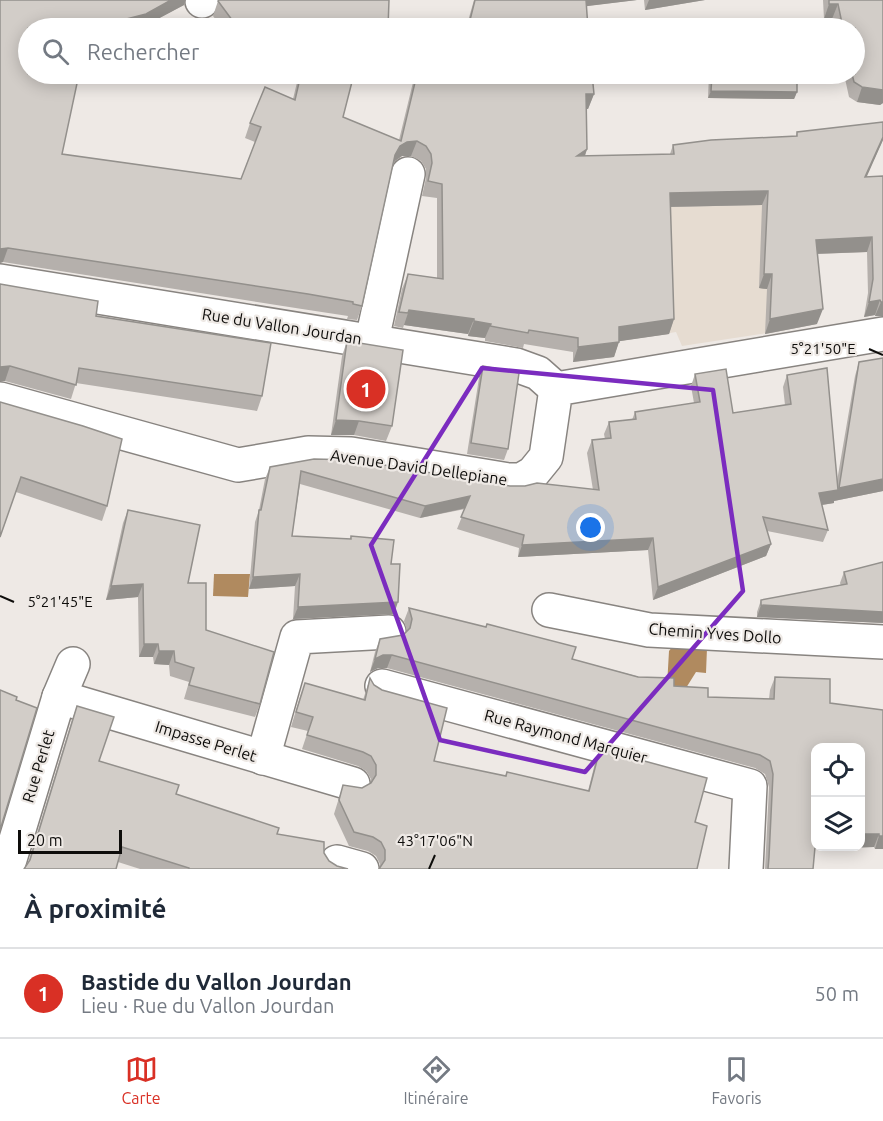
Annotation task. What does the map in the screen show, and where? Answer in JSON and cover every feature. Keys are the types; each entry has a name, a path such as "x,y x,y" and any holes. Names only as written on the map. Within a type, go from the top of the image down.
{"street":[{"path":"372,340 408,174"},
{"name":"Rue du Vallon Jourdan","path":"0,281 516,365 538,373 556,389"},
{"path":"556,389 883,334"},
{"name":"Avenue David Dellepiane","path":"0,399 238,465 308,453 351,454 508,480 521,480 533,473 546,458 556,389"},
{"name":"Chemin Yves Dollo","path":"549,610 649,630 883,642"},
{"path":"263,758 297,637 390,632"},
{"name":"Rue Perlet","path":"6,869 59,697 73,664"},
{"name":"Rue Raymond Marquier","path":"382,686 750,786 746,869"},
{"name":"Impasse Perlet","path":"59,697 354,784"}],"highlighted area":[{"path":"482,368 713,390 743,591 585,772 440,740 371,545"}],"shaded area":[{"path":"792,146 786,330 682,346 676,332 614,342 613,187"},
{"path":"214,574 250,574 248,597 213,596"},
{"path":"673,646 707,648 706,673 696,672 686,688 667,686 669,651"}],"building":[{"path":"0,0 171,0 146,14 130,18 18,18 18,84 77,84 62,154 241,179 261,127 250,123 265,87 295,100 299,84 351,84 343,117 401,141 415,84 593,84 594,94 586,94 587,149 577,156 674,154 673,145 711,140 797,136 797,132 883,122 883,137 865,177 883,176 883,302 880,300 869,302 873,279 872,237 816,240 823,309 770,319 772,274 764,274 768,191 670,193 674,319 619,327 619,342 578,347 578,338 529,330 528,333 490,326 491,324 474,321 474,319 409,310 408,313 399,312 408,274 443,279 442,184 428,181 432,163 431,154 426,146 417,141 407,142 400,146 395,155 362,306 353,304 353,302 308,294 8,248 0,249"},
{"path":"389,0 388,18 231,18 218,1"},
{"path":"475,0 586,0 587,18 470,18"},
{"path":"829,0 883,0 883,90 862,87 857,84 865,84 865,18 841,18 838,4 829,4"},
{"path":"711,84 797,84 797,92 711,91"},
{"path":"0,284 98,301 96,316 271,343 262,396 79,368 76,385 10,366 0,367"},
{"path":"347,341 403,350 392,426 336,420"},
{"path":"883,358 883,479 839,488 859,362"},
{"path":"483,366 519,373 508,449 471,443"},
{"path":"827,368 838,490 819,493 828,530 763,517 771,544 658,587 653,538 522,545 524,535 461,517 470,496 425,506 301,471 292,536 351,539 351,536 394,540 391,564 400,564 398,602 298,607 300,574 253,577 259,510 261,510 270,467 314,459 354,460 510,486 537,483 599,490 592,440 611,438 609,422 636,419 635,412 700,402 695,374 726,369 733,413 791,404 787,375"},
{"path":"0,402 122,439 107,506 21,477 0,537"},
{"path":"128,510 200,525 188,583 206,583 206,630 274,652 260,704 189,685 194,668 175,662 174,651 159,651 158,644 144,644 143,584 111,586"},
{"path":"883,562 883,612 761,605 761,600 847,584 844,572"},
{"path":"409,608 486,627 487,624 576,647 572,659 638,677 674,678 674,686 708,688 708,697 774,699 775,677 830,679 830,703 883,710 883,836 865,834 865,743 811,743 811,851 815,851 813,869 768,869 773,774 770,761 760,755 392,655 383,655 375,659 380,639 403,635 410,628 412,619"},
{"path":"370,678 374,685 382,690 447,708 434,761 506,776 507,772 589,791 600,749 707,778 695,822 707,826 697,869 379,869 385,860 385,850 381,842 373,837 354,832 339,800 343,785 362,788 371,783 376,775 376,765 371,756 363,752 307,735 313,717 296,712 305,683 365,700"},
{"path":"0,690 17,697 16,700 37,708 0,830"},
{"path":"77,706 114,717 99,761 179,785 176,794 279,828 277,834 324,842 324,853 329,861 348,869 189,869 122,847 116,869 24,869 30,860"}],"place":[{"name":"Bastide du Vallon Jourdan","path":"366,389"}]}
